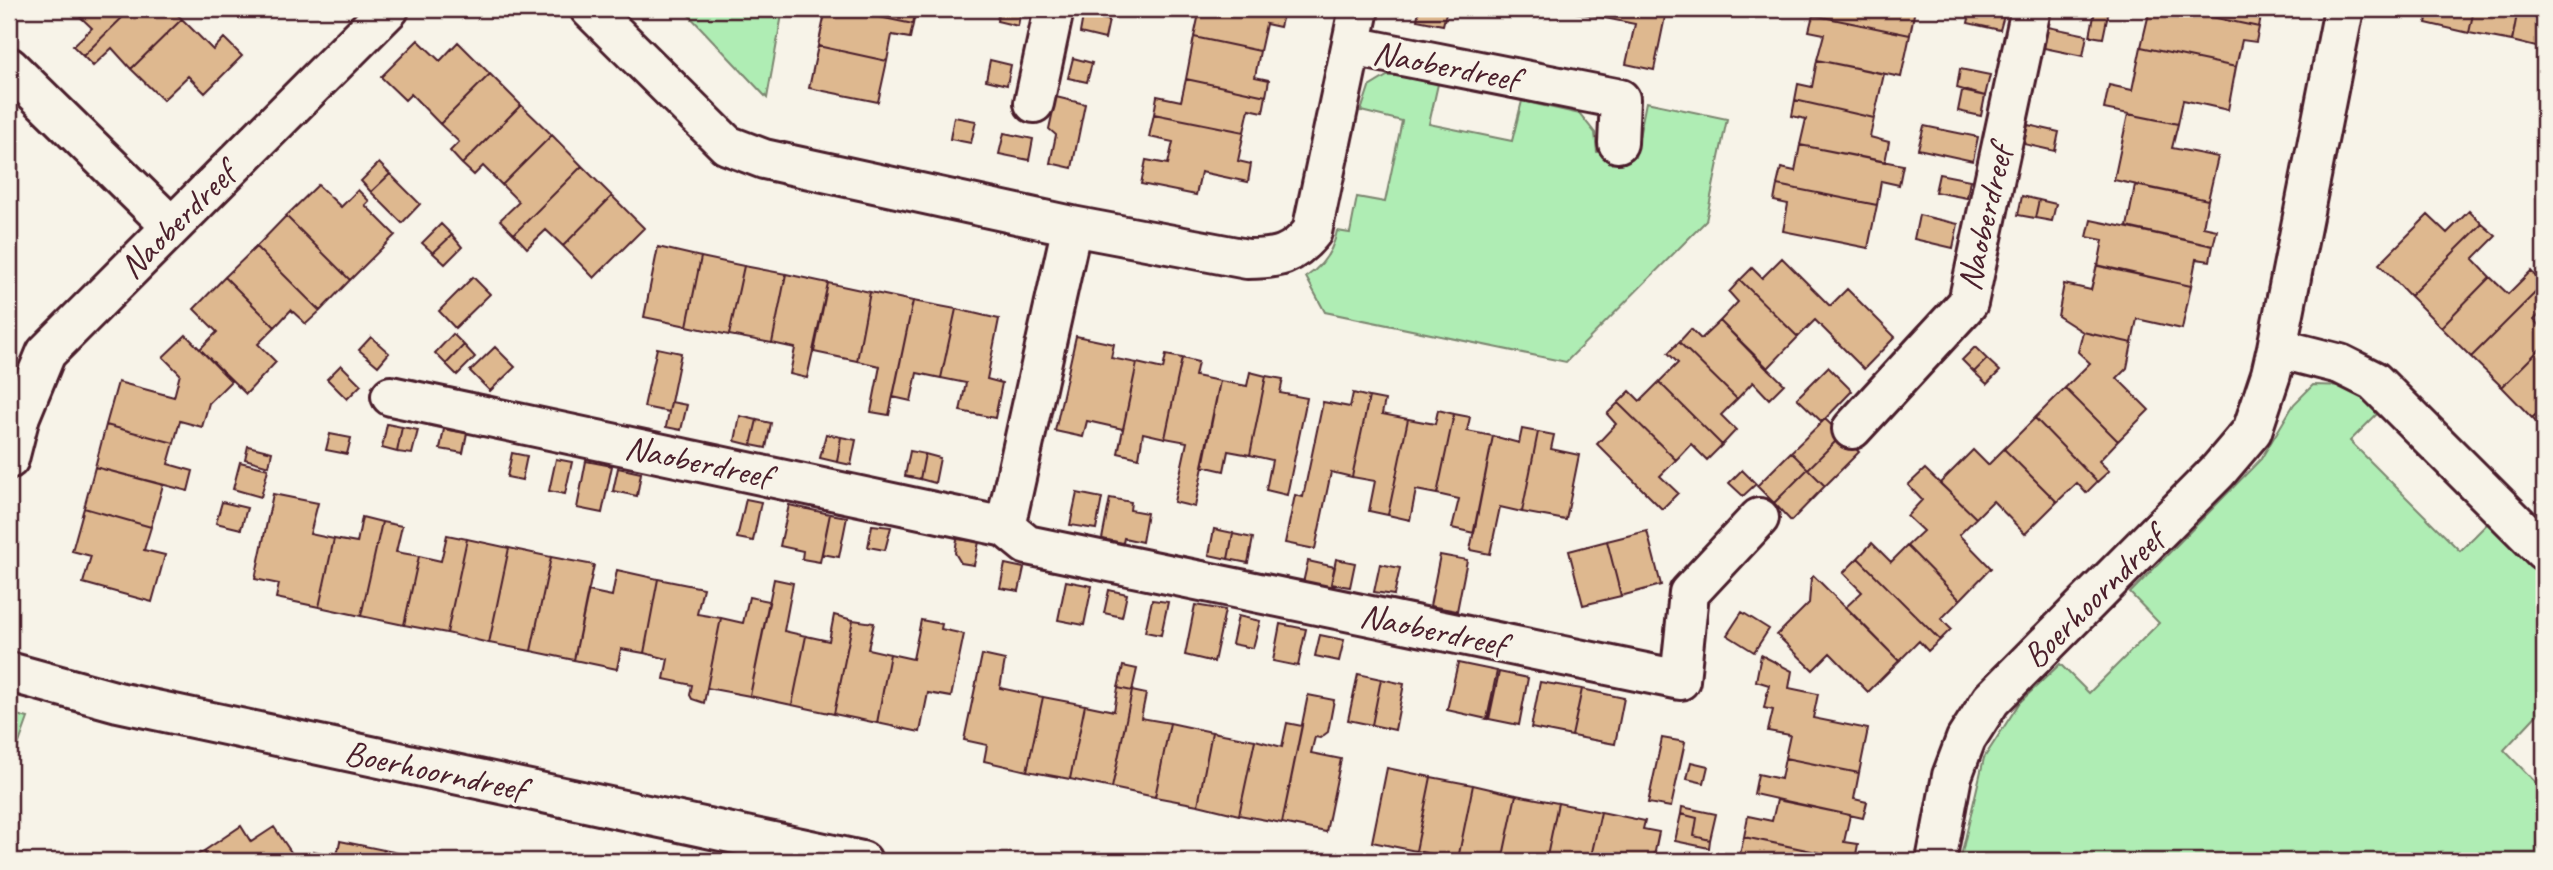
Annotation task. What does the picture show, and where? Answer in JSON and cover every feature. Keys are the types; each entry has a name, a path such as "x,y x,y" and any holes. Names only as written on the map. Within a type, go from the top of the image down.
{"street":[{"name":"Naoberdreef","path":"9,459 20,416 46,353 389,9"},
{"name":"Naoberdreef","path":"590,9 727,145 764,159 1072,226 1247,259 1274,259 1299,248 1312,232 1359,9"},
{"path":"1034,103 1054,9"},
{"name":"Naoberdreef","path":"1852,429 1968,303 2031,9"},
{"name":"Boerhoorndreef","path":"1936,861 1952,776 1966,739 1991,700 2218,471 2252,431 2277,348 2344,9"},
{"name":"Naoberdreef","path":"1352,46 1620,99 1618,143"},
{"path":"9,67 171,226"},
{"path":"1005,527 1072,226"},
{"path":"2277,348 2340,364 2374,381 2544,551"},
{"name":"Naoberdreef","path":"391,396 1005,527 1027,545 1680,680 1689,593 1759,518"},
{"name":"Boerhoorndreef","path":"9,672 118,702 862,861"}],"green space":[{"path":"683,9 783,9 767,98"},
{"path":"1387,76 1438,84 1429,124 1512,141 1522,101 1580,114 1595,133 1597,152 1629,160 1635,157 1646,102 1727,119 1706,221 1566,362 1325,312 1306,277 1326,257 1337,231 1350,233 1357,197 1385,202 1402,121 1361,111 1369,87"},
{"path":"2313,385 2350,386 2378,413 2350,441 2460,551 2488,523 2544,578 2544,707 2504,750 2544,791 2544,861 1960,861 1984,758 2020,702 2060,664 2089,693 2159,623 2130,593 2261,459 2294,404"},
{"path":"9,713 28,718 9,771"}],"building":[{"path":"72,9 131,9 83,56 73,46 92,28"},
{"path":"131,9 171,9 182,19 131,69 112,48 93,66 83,56"},
{"path":"826,9 841,9 913,24 910,38 892,35 887,61 818,46"},
{"path":"841,9 916,9 913,24"},
{"path":"999,9 1021,9 1018,26 997,21"},
{"path":"1200,9 1284,11 1280,27 1266,24 1260,51 1194,37"},
{"path":"1419,9 1447,9 1443,25 1417,20"},
{"path":"1560,9 1592,9 1590,15"},
{"path":"1592,9 1650,9 1666,12 1654,70 1626,64 1635,24 1590,15"},
{"path":"1814,9 1915,9 1910,35 1813,15"},
{"path":"1971,9 2005,12 2000,30 1968,23"},
{"path":"2150,9 2174,9 2259,27 2256,42 2242,40 2236,67 2141,47"},
{"path":"2174,9 2250,9 2262,11 2259,27"},
{"path":"2429,9 2474,9 2469,33 2426,23"},
{"path":"2474,9 2518,9 2512,41 2469,33"},
{"path":"2518,9 2544,9 2544,49 2512,41"},
{"path":"2095,11 2108,14 2103,38 2090,36"},
{"path":"1813,15 1910,35 1901,77 1817,60 1824,34 1809,31"},
{"path":"1083,16 1109,20 1105,39 1080,33"},
{"path":"182,19 213,50 224,38 242,56 205,93 188,76 163,100 131,69"},
{"path":"2048,27 2087,35 2083,56 2044,48"},
{"path":"1194,37 1260,51 1255,77 1269,80 1266,96 1186,79"},
{"path":"418,40 440,61 458,42 490,74 440,124 411,94 405,100 381,77"},
{"path":"818,46 887,61 878,102 809,88"},
{"path":"2141,47 2236,67 2228,110 2183,100 2178,124 2104,109 2109,85 2132,90"},
{"path":"1073,58 1092,63 1087,82 1068,78"},
{"path":"990,60 1011,65 1007,85 986,80"},
{"path":"1817,60 1884,74 1874,118 1795,100 1798,84 1812,87"},
{"path":"1960,69 1990,75 1985,96 1957,88"},
{"path":"490,74 521,105 462,164 450,151 459,142 440,124"},
{"path":"1186,79 1266,96 1263,112 1249,109 1244,132 1154,114 1157,96 1181,101"},
{"path":"1962,91 1985,96 1981,116 1958,111"},
{"path":"1056,97 1085,104 1072,168 1050,163 1056,135 1049,129"},
{"path":"1795,100 1874,118 1870,137 1889,142 1885,162 1800,145 1806,119 1792,116"},
{"path":"521,105 552,135 502,185 483,166 474,175 462,164"},
{"path":"1154,114 1244,132 1238,161 1251,164 1248,182 1201,172 1196,195 1141,184 1146,160 1168,164 1173,142 1149,137"},
{"path":"2128,114 2178,124 2172,148 2218,157 2208,200 2114,180"},
{"path":"954,117 976,121 971,143 950,139"},
{"path":"2028,125 2059,132 2055,151 2024,144"},
{"path":"1924,126 1978,137 1973,161 1918,149"},
{"path":"1004,133 1033,139 1029,160 999,154"},
{"path":"552,135 582,166 514,234 500,220 519,202 502,185"},
{"path":"1800,145 1903,165 1899,185 1881,181 1877,205 1777,185 1781,168 1795,171"},
{"path":"379,163 390,174 371,192 361,181"},
{"path":"9,164 18,167 9,202"},
{"path":"582,166 612,196 563,246 546,230 527,248 514,234"},
{"path":"390,174 420,204 402,223 371,192"},
{"path":"1939,174 1970,180 1967,198 1935,192"},
{"path":"318,185 341,207 358,190 369,201 365,205 395,235 350,280 286,216"},
{"path":"1777,185 1877,205 1868,248 1783,231 1788,204 1774,201"},
{"path":"2135,185 2208,200 2203,227 2217,230 2213,246 2127,227"},
{"path":"612,196 644,228 594,278 563,246"},
{"path":"2022,196 2039,200 2035,218 2018,215"},
{"path":"2039,200 2056,204 2052,221 2035,218"},
{"path":"2469,211 2482,224 2410,296 2379,264 2428,215 2447,233"},
{"path":"1919,215 1958,224 1953,248 1914,239"},
{"path":"286,216 350,280 320,311 256,247"},
{"path":"2091,220 2213,246 2210,261 2196,259 2191,286 2098,266 2103,240 2087,237"},
{"path":"441,224 452,235 433,253 422,243"},
{"path":"2482,224 2496,236 2473,259 2490,277 2441,327 2410,296"},
{"path":"452,235 462,247 445,264 433,253"},
{"path":"256,247 320,311 306,324 291,310 275,327 225,277"},
{"path":"658,247 701,257 687,326 644,317"},
{"path":"701,257 744,266 729,335 687,326"},
{"path":"1782,258 1830,306 1847,289 1895,337 1864,369 1815,320 1798,337 1740,280 1752,268 1762,278"},
{"path":"2097,265 2191,286 2182,329 2137,319 2132,343 2083,332 2058,316 2064,284 2091,290"},
{"path":"744,266 786,274 772,343 729,335"},
{"path":"2531,271 2543,285 2471,357 2441,327 2490,277 2508,294"},
{"path":"786,274 828,283 807,378 790,374 795,348 772,343"},
{"path":"225,277 275,327 258,344 276,362 246,394 200,349 217,332 194,309"},
{"path":"473,277 490,294 455,328 439,311"},
{"path":"1740,280 1798,337 1767,369 1720,321 1738,302 1729,292"},
{"path":"828,283 870,292 857,361 814,352"},
{"path":"2543,285 2544,310 2534,320 2544,331 2544,345 2502,387 2471,357"},
{"path":"870,292 913,301 889,415 871,412 880,366 857,361"},
{"path":"913,301 956,309 941,378 917,373 911,401 893,397"},
{"path":"956,309 999,319 987,379 1002,383 995,418 960,411 966,383 941,378"},
{"path":"1720,321 1784,384 1769,399 1753,382 1737,399 1679,342 1691,329 1701,339"},
{"path":"2083,332 2132,343 2127,368 2117,378 2149,410 2118,441 2065,388 2090,363 2078,352"},
{"path":"453,334 464,345 446,364 435,353"},
{"path":"186,335 231,381 209,403 202,427 180,421 174,443 106,425 118,382 174,397 180,374 163,357"},
{"path":"1076,336 1114,344 1111,358 1137,363 1123,429 1087,421 1083,437 1055,431"},
{"path":"371,337 389,353 378,366 359,350"},
{"path":"1679,342 1737,399 1721,415 1736,430 1722,445 1659,382 1678,363 1668,353"},
{"path":"464,345 475,357 457,375 446,364"},
{"path":"2544,345 2544,407 2532,418 2502,387"},
{"path":"495,347 515,367 490,391 470,371"},
{"path":"1975,347 1987,359 1974,372 1962,360"},
{"path":"657,348 681,353 669,412 644,407"},
{"path":"1166,355 1182,358 1165,438 1143,433 1139,458 1118,453 1137,363 1163,369"},
{"path":"1182,358 1198,362 1195,376 1220,381 1195,507 1174,502 1187,442 1165,438"},
{"path":"1987,359 2000,371 1987,384 1974,372"},
{"path":"341,365 361,385 347,399 327,379"},
{"path":"1828,367 1852,391 1822,422 1797,398"},
{"path":"1250,372 1266,376 1250,455 1228,451 1224,471 1202,466 1220,381 1247,386"},
{"path":"1266,376 1283,379 1280,393 1307,398 1287,495 1266,490 1272,460 1250,455"},
{"path":"1659,382 1722,445 1707,460 1691,444 1676,460 1618,403 1630,391 1640,401"},
{"path":"2065,388 2118,441 2099,461 2109,471 2097,482 2035,418"},
{"path":"1353,393 1369,397 1352,477 1331,472 1315,549 1285,543 1295,495 1303,497 1323,402 1350,407"},
{"path":"1369,397 1385,400 1382,414 1408,419 1388,515 1369,511 1375,481 1352,477"},
{"path":"671,402 687,405 681,430 666,427"},
{"path":"1618,403 1676,460 1660,476 1678,493 1662,509 1597,444 1616,424 1607,414"},
{"path":"2544,407 2544,430 2532,418"},
{"path":"1438,410 1454,414 1437,494 1416,490 1410,520 1388,515 1408,419 1435,424"},
{"path":"1454,414 1470,417 1467,431 1493,436 1474,533 1452,528 1459,499 1437,494"},
{"path":"740,416 757,420 751,445 735,441"},
{"path":"2035,418 2097,482 2086,493 2077,483 2057,502 2004,449"},
{"path":"1825,419 1842,435 1808,469 1791,452"},
{"path":"757,420 771,423 766,448 751,445"},
{"path":"387,424 402,427 397,452 382,448"},
{"path":"106,425 174,443 168,464 193,471 188,491 95,467"},
{"path":"402,427 418,430 412,454 397,452"},
{"path":"444,429 467,433 463,453 440,449"},
{"path":"1522,429 1538,432 1522,512 1500,507 1490,554 1470,550 1493,436 1519,443"},
{"path":"1538,432 1554,435 1551,449 1579,455 1566,520 1522,512"},
{"path":"330,434 351,438 347,454 326,450"},
{"path":"826,434 841,437 837,462 820,458"},
{"path":"1842,435 1859,452 1825,486 1808,469"},
{"path":"841,437 856,440 851,465 837,462"},
{"path":"248,446 272,452 269,466 245,459"},
{"path":"2004,449 2057,502 2025,534 1993,501 1976,518 1940,483 1973,450 1988,465"},
{"path":"910,451 925,454 920,479 905,476"},
{"path":"1791,452 1808,469 1774,503 1757,486"},
{"path":"512,453 527,456 522,480 507,477"},
{"path":"925,454 940,458 935,483 920,479"},
{"path":"556,459 572,462 565,494 549,491"},
{"path":"586,461 612,466 602,513 577,508"},
{"path":"240,462 268,469 261,497 233,489"},
{"path":"95,467 163,485 151,527 84,508"},
{"path":"618,468 641,473 637,496 613,491"},
{"path":"1808,469 1825,486 1791,521 1774,503"},
{"path":"1925,469 1976,518 1959,535 1991,568 1960,600 1907,546 1923,531 1907,516 1922,500 1908,485"},
{"path":"1742,470 1756,484 1743,496 1729,483"},
{"path":"1077,493 1102,498 1096,529 1070,525"},
{"path":"273,494 318,503 310,534 334,539 319,607 276,598 279,584 255,579"},
{"path":"1110,498 1131,502 1130,510 1147,513 1142,542 1124,538 1123,543 1102,539"},
{"path":"746,499 761,502 753,541 737,538"},
{"path":"222,502 247,508 241,529 216,523"},
{"path":"789,505 830,514 820,562 802,559 803,551 780,546"},
{"path":"84,508 151,527 144,550 165,555 152,602 83,583 91,556 72,551"},
{"path":"830,514 847,517 839,557 822,554"},
{"path":"362,517 382,522 361,616 319,607 334,539 357,543"},
{"path":"382,522 402,526 396,552 419,556 404,625 361,616"},
{"path":"872,525 891,527 885,550 868,547"},
{"path":"1214,529 1233,533 1228,559 1209,555"},
{"path":"1647,531 1661,585 1621,596 1607,541"},
{"path":"1233,534 1253,538 1248,563 1228,559"},
{"path":"447,535 467,539 447,633 404,625 419,556 441,561"},
{"path":"467,539 509,548 489,643 447,633"},
{"path":"957,539 979,542 974,565 961,563 955,553"},
{"path":"1607,541 1621,596 1583,605 1569,551"},
{"path":"1872,543 1891,562 1907,546 1960,600 1941,619 1951,629 1940,640 1858,558"},
{"path":"509,548 551,557 531,651 489,643"},
{"path":"1440,555 1467,560 1457,611 1430,606"},
{"path":"551,557 594,565 574,660 531,651"},
{"path":"1858,558 1940,640 1928,651 1919,641 1899,661 1846,607 1862,592 1843,573"},
{"path":"1336,559 1355,563 1350,587 1331,584"},
{"path":"1308,561 1335,567 1330,589 1303,583"},
{"path":"1005,564 1024,568 1019,591 1000,588"},
{"path":"1380,564 1400,568 1394,595 1374,592"},
{"path":"617,570 658,579 644,653 621,649 617,669 574,660 588,591 612,596"},
{"path":"1814,576 1899,661 1868,692 1830,653 1813,670 1777,635 1809,603 1811,578"},
{"path":"658,579 703,588 697,614 721,618 704,703 692,699 692,685 664,679 668,659 644,653"},
{"path":"774,579 793,583 784,631 806,636 792,705 750,696"},
{"path":"1066,581 1092,586 1084,625 1058,620"},
{"path":"1109,590 1127,594 1122,617 1104,613"},
{"path":"749,597 769,601 750,696 707,688 721,618 743,623"},
{"path":"1152,600 1168,602 1161,635 1145,632"},
{"path":"1195,605 1225,610 1214,662 1185,655"},
{"path":"1742,612 1769,629 1754,652 1727,635"},
{"path":"834,615 853,620 834,714 792,705 806,636 829,641"},
{"path":"1238,616 1260,621 1253,648 1232,644"},
{"path":"853,620 874,623 868,649 890,654 877,723 834,714"},
{"path":"921,620 942,624 941,629 964,634 951,697 928,693 920,732 877,723 890,654 913,659"},
{"path":"1280,624 1306,629 1298,666 1273,661"},
{"path":"1320,635 1344,640 1339,661 1315,656"},
{"path":"982,655 1005,660 1000,688 1043,697 1027,771 984,761 987,745 964,740"},
{"path":"1761,655 1792,671 1789,688 1818,694 1813,718 1868,729 1859,773 1785,758 1790,735 1768,731 1773,710 1764,708 1769,685 1756,681"},
{"path":"1458,663 1497,671 1487,719 1447,710"},
{"path":"1123,666 1137,669 1132,691 1118,688"},
{"path":"1499,672 1528,678 1519,725 1489,719"},
{"path":"1358,674 1381,679 1372,725 1348,720"},
{"path":"1381,679 1404,684 1395,730 1372,725"},
{"path":"1540,682 1582,689 1572,736 1531,728"},
{"path":"1118,688 1132,691 1112,788 1070,779 1085,705 1114,711"},
{"path":"1582,689 1624,698 1615,744 1572,736"},
{"path":"1132,691 1146,694 1141,718 1170,723 1155,797 1112,788"},
{"path":"1308,695 1334,700 1328,732 1320,738 1315,737 1311,753 1341,759 1326,832 1282,823"},
{"path":"1043,697 1085,705 1070,779 1027,771"},
{"path":"1170,723 1212,732 1198,805 1155,797"},
{"path":"1287,723 1302,726 1282,823 1239,815 1255,740 1282,747"},
{"path":"1212,732 1255,740 1239,815 1198,805"},
{"path":"1662,738 1685,742 1671,807 1648,803"},
{"path":"1785,758 1859,773 1854,799 1867,802 1863,818 1754,794 1758,774 1781,779"},
{"path":"1691,762 1708,766 1704,783 1687,779"},
{"path":"1387,768 1431,777 1416,851 1372,842"},
{"path":"1431,777 1473,785 1458,859 1416,851"},
{"path":"1473,785 1516,795 1502,861 1458,859"},
{"path":"1516,795 1558,803 1546,861 1502,861"},
{"path":"1777,800 1850,815 1844,842 1858,844 1855,860 1744,837 1748,816 1772,821"},
{"path":"1558,803 1601,812 1590,861 1546,861"},
{"path":"1682,807 1716,814 1710,840 1694,836 1697,818 1681,814"},
{"path":"1601,812 1645,821 1643,829 1659,832 1653,861 1590,861"},
{"path":"1681,814 1697,818 1694,836 1710,840 1709,848 1675,841"},
{"path":"241,826 251,842 274,827 297,861 210,861 204,851"},
{"path":"1744,837 1855,860 1756,861 1739,858"},
{"path":"340,841 384,850 381,861 311,861 313,851 337,856"},
{"path":"384,850 426,859 426,861 381,861"},
{"path":"204,851 210,861 188,861"}]}
